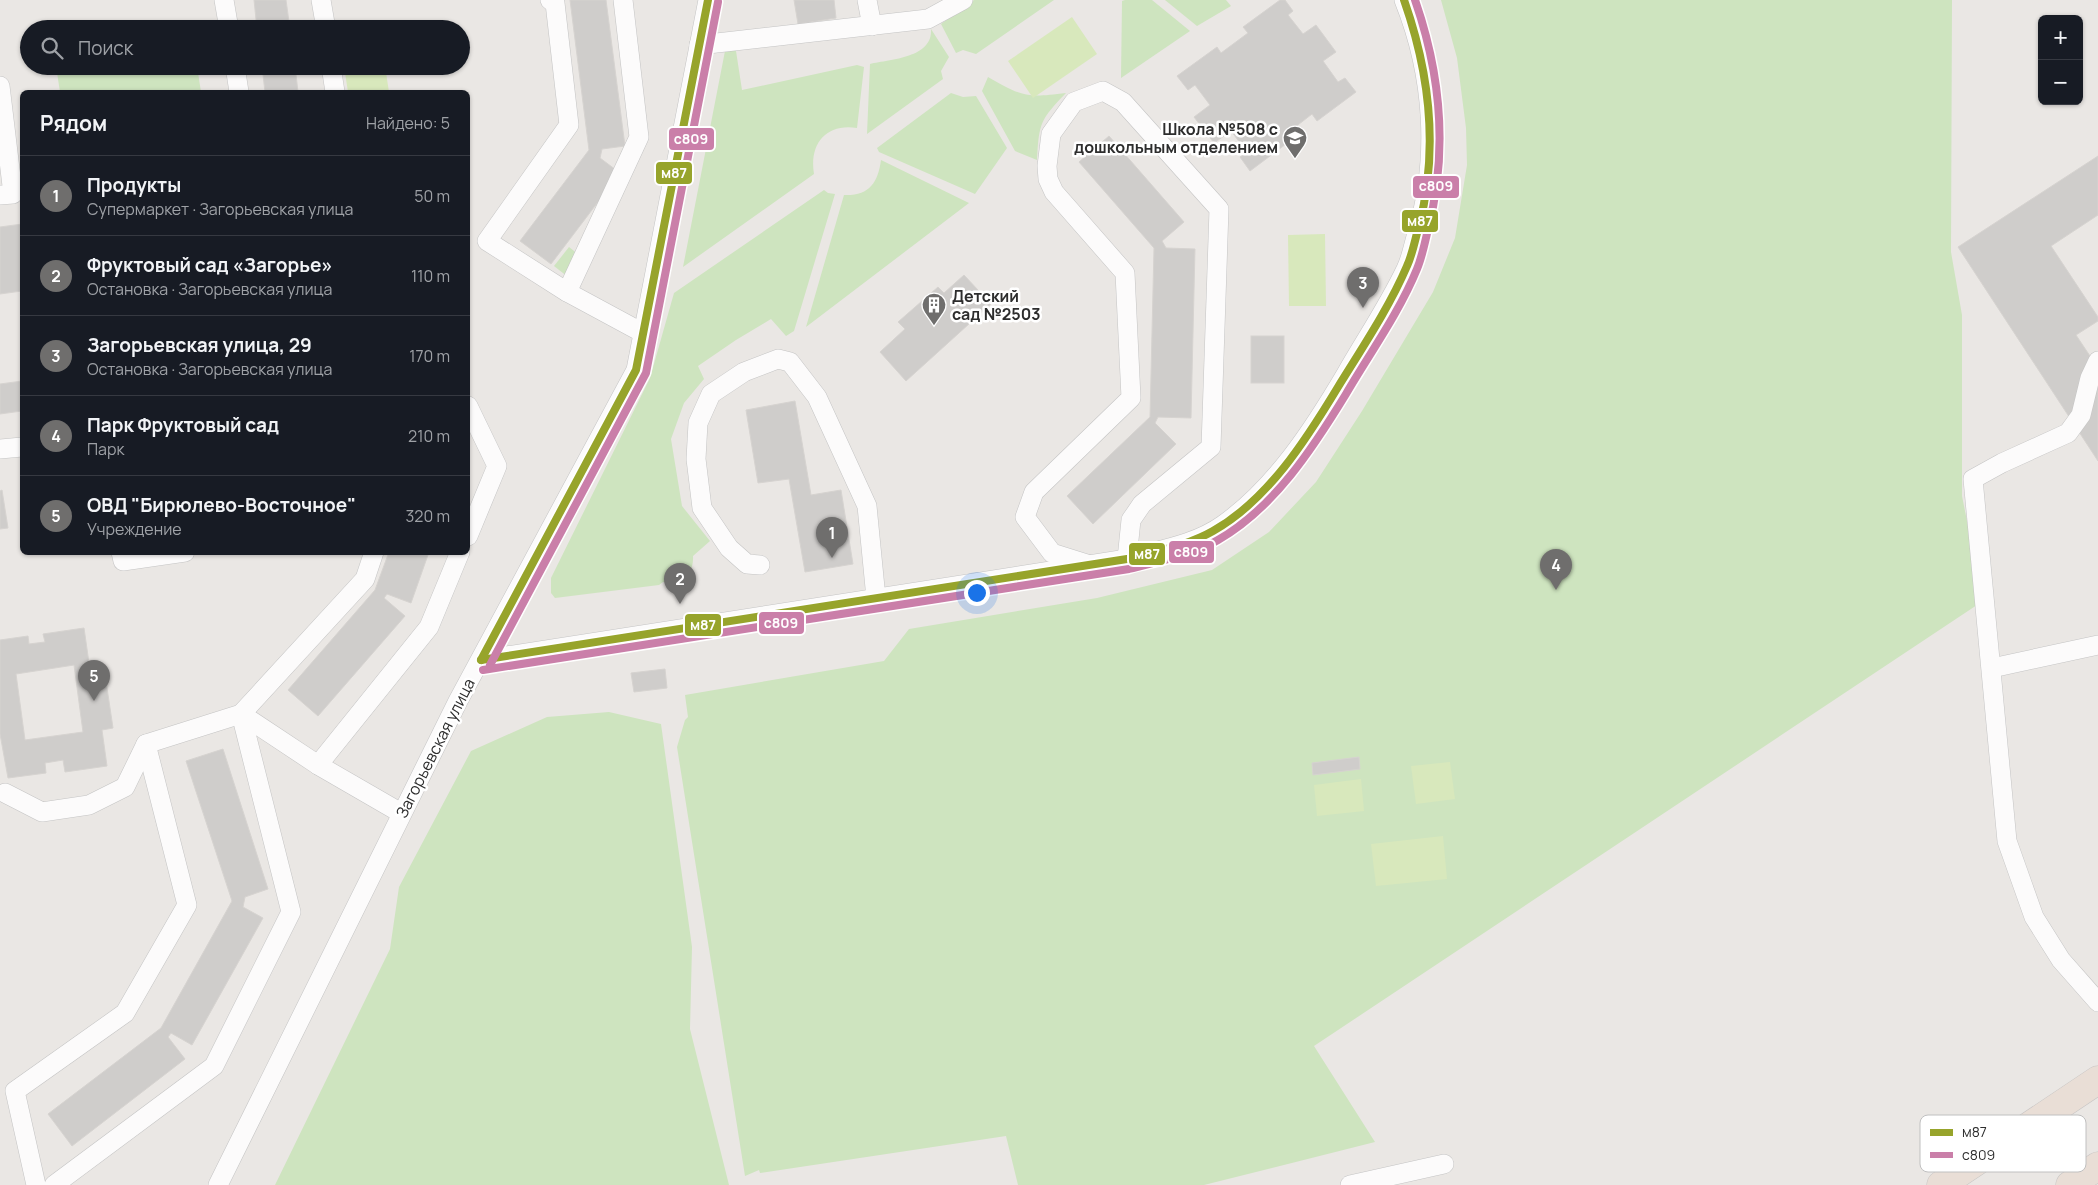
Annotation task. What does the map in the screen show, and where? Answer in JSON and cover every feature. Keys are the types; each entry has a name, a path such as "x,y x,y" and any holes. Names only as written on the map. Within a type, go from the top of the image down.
{"highway":[{"path":"2046,1115 2098,1080"},
{"path":"2070,1185 2098,1166"},
{"path":"1941,1185 1960,1172"}],"street":[{"path":"224,0 227,20"},
{"path":"322,0 325,20"},
{"path":"550,0 555,4 569,125 487,241 567,292 643,333"},
{"path":"567,292 640,137 623,0"},
{"path":"481,660 636,370 708,0"},
{"path":"866,0 872,26"},
{"path":"699,45 928,19 963,0"},
{"name":"Загорьевская улица","path":"218,1185 401,813 481,660 1127,559 1194,541 1221,526 1254,501 1292,457 1332,397 1407,268 1422,218 1433,144 1422,54 1404,0"},
{"path":"236,75 239,90"},
{"path":"332,75 335,90"},
{"path":"0,86 14,139 12,195"},
{"path":"1090,566 1052,553 1025,517 1034,492 1131,398 1125,273 1054,192 1048,179 1047,151 1051,134 1074,102 1103,91 1123,102 1219,209 1211,447 1142,504 1131,520 1127,559"},
{"path":"760,565 747,564 729,548 702,508 696,459 698,423 711,394 744,372 778,359 790,362 817,397 867,506 876,598"},
{"path":"2098,361 2090,378 2081,415 2068,433 2002,463 1972,480 1992,668 2007,841 2034,917 2061,960 2098,1002"},
{"path":"470,410 497,466 470,531"},
{"path":"0,450 20,447"},
{"path":"121,555 122,561 164,555"},
{"path":"6,794 42,812 89,806 125,787 146,744 241,714 365,579 373,555"},
{"path":"318,765 429,627 459,555"},
{"path":"1992,668 2098,645"},
{"path":"241,714 318,765 401,813"},
{"path":"54,1185 214,1066 291,912 241,714"},
{"path":"36,1185 15,1091 125,1013 187,905 146,744"},
{"path":"1350,1185 1444,1164"},
{"path":"2087,1185 2098,1180"}],"green space":[{"path":"974,0 1054,0 976,54 963,50 956,53 941,24"},
{"path":"1152,0 1190,31 1121,78 1122,1"},
{"path":"1165,0 1226,0 1231,6 1197,26"},
{"path":"1441,0 1952,0 1951,252 1962,315 1962,496 1983,601 1314,1046 1375,1142 1204,1185 1018,1185 1006,1136 760,1173 759,1170 745,1176 677,747 685,720 688,717 685,695 884,661 909,629 1097,598 1212,570 1269,532 1316,482 1362,411 1433,292 1455,238 1467,165 1466,128 1457,58"},
{"path":"1072,17 1097,54 1033,98 1008,61"},
{"path":"931,29 949,57 941,71 943,79 867,134 870,64 909,56 918,52 930,39"},
{"path":"725,51 736,51 742,90 857,65 864,67 857,128 846,127 828,132 817,145 814,153 814,174 683,267"},
{"path":"57,75 198,75 201,90 60,90"},
{"path":"345,75 386,75 389,90 348,90"},
{"path":"988,77 1009,89 1025,94 1066,93 1046,116 1040,130 1037,160 1015,151 982,91"},
{"path":"951,93 963,97 976,96 1007,148 975,194 879,152 877,148"},
{"path":"881,160 969,203 806,327 844,195 860,193 871,187 880,168"},
{"path":"824,190 835,194 794,331 786,336 771,319 698,366 704,379 684,403 671,439 682,506 710,541 693,556 693,563 689,573 681,580 669,583 663,582 659,585 555,598 551,593 551,578 650,378 674,293"},
{"path":"1325,234 1326,306 1289,306 1288,235"},
{"path":"569,247 583,258 568,277 554,266"},
{"path":"609,712 661,724 692,947 690,1029 729,1185 275,1185 390,949 399,887 471,751 547,717"},
{"path":"1450,762 1455,799 1416,804 1411,766"},
{"path":"1361,779 1364,811 1317,816 1314,785"},
{"path":"1443,836 1447,879 1376,886 1371,844"}],"building":[{"path":"254,0 286,0 289,20 256,20"},
{"path":"570,0 606,0 625,146 602,149 600,158 620,173 551,264 520,241 589,150"},
{"path":"794,0 834,0 836,18 798,24"},
{"path":"1280,0 1285,0 1293,11 1288,15 1303,34 1316,25 1336,52 1323,61 1338,82 1345,78 1356,92 1317,121 1312,114 1285,135 1290,141 1250,171 1240,157 1247,152 1231,131 1214,143 1194,117 1210,105 1195,85 1188,90 1177,76 1217,47 1221,53 1248,33 1243,27"},
{"path":"263,75 296,75 298,90 265,90"},
{"path":"1109,136 1184,222 1162,241 1166,248 1195,249 1191,418 1158,417 1155,423 1176,444 1093,524 1067,496 1150,417 1154,248 1079,162"},
{"path":"2098,156 2098,215 2051,246 2098,317 2098,321 2076,335 2098,368 2098,461 1958,247"},
{"path":"20,224 20,291 0,294 0,227"},
{"name":"Детский сад №2503","path":"964,275 991,304 906,381 880,352 905,329 898,322 938,287 944,293"},
{"path":"1251,336 1284,336 1284,383 1251,383"},
{"path":"20,381 20,411 0,414 0,384"},
{"path":"795,401 811,495 841,490 853,564 805,572 789,479 758,483 746,410"},
{"path":"2,490 8,528 0,529 0,491"},
{"path":"388,555 428,555 411,603 387,594 384,598 405,616 318,716 288,690 375,590"},
{"path":"84,628 90,670 104,668 113,728 102,730 107,766 65,772 63,760 45,763 46,773 8,778 0,734 0,640 28,636 29,644 45,642 43,634","holes":["74,665 83,732 25,740 16,674"]},
{"path":"665,669 667,688 634,692 631,673"},
{"path":"223,749 268,889 245,897 243,907 263,918 192,1045 171,1033 168,1037 185,1059 72,1146 48,1114 161,1028 232,901 186,761"},
{"path":"1359,757 1360,769 1313,775 1312,763"}],"transit line":[{"name":"м87","path":"481,660 636,370 708,0"},
{"name":"м87","path":"481,660 1127,559 1193,541 1233,518 1268,486 1313,428 1384,312 1411,256 1425,197 1429,169 1430,140 1429,112 1420,56 1404,0"},
{"name":"с809","path":"483,670 1129,569 1174,558 1208,546 1238,527 1257,511 1291,475 1320,435 1393,317 1417,269 1425,245 1434,200 1440,142 1436,85 1424,28 1415,0"},
{"name":"с809","path":"490,665 646,373 718,2"}],"place":[{"name":"Школа №508 с дошкольным отделением","path":"1295,159"},
{"name":"Загорьевская улица, 29","path":"1363,308"},
{"name":"Детский сад №2503","path":"934,326"},
{"name":"Продукты","path":"832,558"},
{"name":"Парк Фруктовый сад","path":"1556,590"},
{"name":"Фруктовый сад «Загорье»","path":"680,604"},
{"name":"ОВД \"Бирюлево-Восточное\"","path":"94,701"}]}
